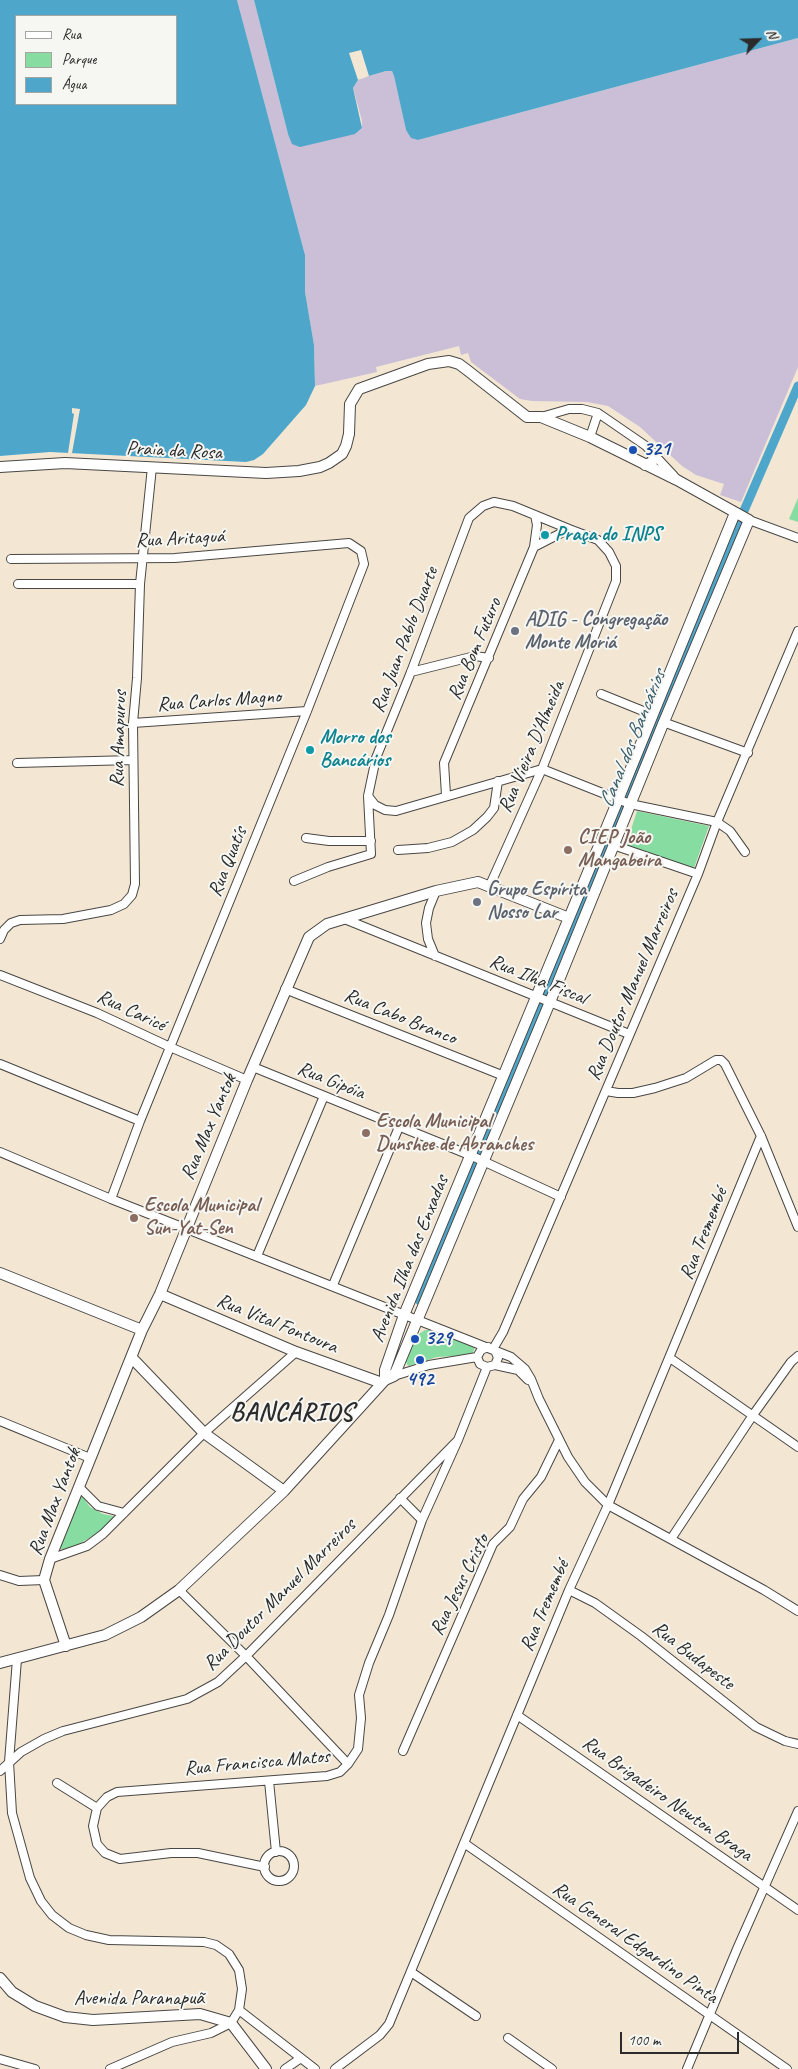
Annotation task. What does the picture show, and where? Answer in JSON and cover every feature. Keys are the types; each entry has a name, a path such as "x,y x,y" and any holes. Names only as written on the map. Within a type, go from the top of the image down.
{"street":[{"name":"Praia da Rosa","path":"0,467 65,463 266,473 299,471 320,467 330,464 342,454 349,434 350,404 359,389 434,362 449,361 459,364 527,417 541,417"},
{"path":"541,417 569,409 582,409 598,414 632,436 651,452 677,480"},
{"path":"590,438 598,414"},
{"path":"541,417 590,438 677,480 735,514 798,538"},
{"path":"645,465 652,462 654,457 651,452"},
{"name":"Rua Amapurus","path":"0,939 4,930 11,923 20,920 63,919 112,910 124,904 132,895 135,884 133,723 137,678 140,584 152,467"},
{"name":"Rua Juan Pablo Duarte","path":"294,881 328,867 371,854 368,796 376,758 411,672 469,518 483,506 494,502 513,506 535,515"},
{"name":"Avenida Ilha das Enxadas","path":"387,1377 417,1321 483,1161 543,1000 569,918 735,514"},
{"name":"Rua Vieira D'Almeida","path":"490,885 542,769 616,581 616,566 609,552 598,540 535,515"},
{"name":"Rua Bom Futuro","path":"446,795 444,763 534,547 537,525 535,515"},
{"name":"Avenida Ilha das Enxadas","path":"387,1377 404,1314 504,1076 543,1000 613,845 748,520"},
{"path":"534,547 568,529"},
{"name":"Rua Aritaguá","path":"11,559 175,558 349,543"},
{"name":"Rua Quatís","path":"111,1199 140,1121 307,711 364,564 361,551 349,543"},
{"path":"18,584 140,584"},
{"name":"Rua Doutor Manuel Marreiros","path":"492,1349 503,1332 561,1197 698,874 717,822 748,753 798,631"},
{"path":"411,672 475,656 489,658"},
{"path":"601,694 653,715"},
{"name":"Rua Carlos Magno","path":"133,723 307,711"},
{"path":"663,722 748,753"},
{"path":"17,763 133,760"},
{"path":"368,796 375,804 385,810 396,811 446,795 542,769 630,804 717,822 730,831 745,852"},
{"path":"398,850 428,848 452,842 473,830 494,808 498,781"},
{"path":"306,838 329,841 371,840"},
{"path":"613,845 698,874"},
{"name":"Rua Max Yantok","path":"66,1646 44,1580 50,1559 142,1330 160,1294 247,1080 309,936 321,927 436,891 478,882 490,885 569,918"},
{"path":"435,956 428,939 426,923 429,908 436,891"},
{"name":"Rua Ilha Fiscal","path":"347,920 629,1034"},
{"name":"Rua Caricé","path":"0,975 98,1013 170,1048 247,1080"},
{"name":"Rua Cabo Branco","path":"285,989 504,1076"},
{"path":"606,1091 633,1093 656,1088 686,1078 716,1060 722,1060 726,1064 761,1136 798,1226"},
{"path":"0,1064 140,1121"},
{"name":"Rua Gipóia","path":"253,1067 483,1161 561,1197"},
{"path":"257,1256 324,1096"},
{"path":"333,1285 399,1127"},
{"name":"Rua Tremembé","path":"335,2069 380,2035 389,2024 569,1590 608,1505 670,1358 761,1136"},
{"path":"0,1152 111,1199 333,1285 417,1321 511,1357 520,1364 532,1379 558,1440 585,1482 608,1505 764,1590 798,1611"},
{"path":"0,1273 142,1330"},
{"name":"Rua Vital Fontoura","path":"160,1294 296,1352 387,1377"},
{"path":"477,1357 481,1350 492,1349"},
{"path":"491,1366 498,1358 492,1349"},
{"path":"50,1559 87,1546 103,1534 204,1434 296,1352"},
{"path":"671,1539 753,1415 791,1362 798,1356"},
{"path":"0,1663 105,1635 142,1617 179,1590 284,1491 387,1377 429,1365 477,1357"},
{"path":"477,1357 480,1364 518,1370 535,1387"},
{"path":"132,1358 204,1434 284,1491"},
{"path":"670,1358 798,1447"},
{"name":"Rua Doutor Manuel Marreiros","path":"0,1771 9,1762 44,1739 64,1731 187,1699 218,1682 246,1656 458,1440 491,1366"},
{"path":"0,1421 90,1458"},
{"name":"Rua Francisca Matos","path":"97,1808 107,1798 117,1792 327,1776 340,1772 348,1764 358,1749 361,1718 359,1695 422,1520 458,1440"},
{"name":"Rua Jesus Cristo","path":"403,1751 493,1544 510,1527 523,1499 541,1477 558,1440"},
{"path":"79,1487 98,1506 124,1513"},
{"path":"400,1498 422,1520"},
{"path":"0,1576 19,1580 44,1580"},
{"path":"179,1590 246,1656 348,1764"},
{"name":"Rua Budapeste","path":"569,1590 594,1603 641,1636 756,1727 785,1741 798,1744"},
{"path":"17,1658 9,1762 12,1813 30,1878 41,1900 52,1915 69,1928 78,1932 109,1940 204,1942 216,1945 229,1954 239,1970 242,1989 239,2010 230,2022 211,2033 172,2042 110,2069"},
{"name":"Rua Brigadeiro Newton Braga","path":"517,1715 798,1910"},
{"path":"269,1781 276,1852"},
{"path":"57,1783 97,1808 93,1826 97,1844 105,1853 120,1859 171,1853 198,1853 265,1867"},
{"path":"687,2069 798,1811"},
{"name":"Rua General Edgardino Pinta","path":"464,1843 787,2069"},
{"path":"276,1852 284,1852 291,1857 294,1869 290,1877 282,1881 274,1880 268,1875 265,1867 269,1856 276,1852"},
{"path":"411,1972 476,2016"},
{"name":"Avenida Paranapuã","path":"0,1978 12,1992 35,2006 65,2017 93,2020 200,2014 230,2022 266,2069"},
{"path":"239,2010 315,2069"},
{"path":"508,2038 552,2069"},
{"path":"286,2069 301,2058"},
{"path":"0,2059 35,2069"}],"shaded area":[{"path":"237,0 254,0 288,134 355,134 362,128 362,121 353,88 358,80 386,71 392,71 394,76 406,130 418,140 798,38 798,367 741,502 720,495 724,484 696,475 682,466 640,427 608,406 587,402 520,399 471,362 468,353 461,355 459,346 376,367 377,372 315,386 314,345 305,292 305,255"}],"green space":[{"path":"798,498 798,522 789,519"},
{"path":"637,811 709,826 694,868 626,845"},
{"path":"425,1330 431,1330 475,1347 472,1355 437,1357 408,1366 405,1360 416,1336"},
{"path":"82,1496 90,1507 103,1514 118,1517 108,1527 67,1551 61,1549 60,1547 75,1504"}],"water":[{"path":"0,0 237,0 305,255 305,292 314,345 315,386 306,405 263,454 254,460 246,462 50,452 0,456"},
{"path":"254,0 798,0 798,38 418,140 411,138 406,130 394,76 392,71 386,71 358,80 353,88 362,128 355,134 300,147 292,144 288,134"}],"pier":[{"path":"361,50 369,76 358,80 349,53"},
{"path":"72,408 80,409 72,453 68,453 74,414 72,413"}],"waterway":[{"name":"Canal dos Bancários","path":"419,1300 477,1164 740,520 798,386"}],"place":[{"name":"321","path":"633,450"},
{"name":"Praça do INPS","path":"545,535"},
{"name":"ADIG - Congregação Monte Moriá","path":"515,631"},
{"name":"Morro dos Bancários","path":"310,750"},
{"name":"CIEP João Mangabeira","path":"568,850"},
{"name":"Grupo Espírita Nosso Lar","path":"477,902"},
{"name":"Escola Municipal Dunshee de Abranches","path":"366,1133"},
{"name":"Escola Municipal Sun-Yat-Sen","path":"134,1218"},
{"name":"329","path":"415,1339"},
{"name":"492","path":"420,1360"}],"district":[{"name":"BANCÁRIOS","path":"292,1413"}]}
